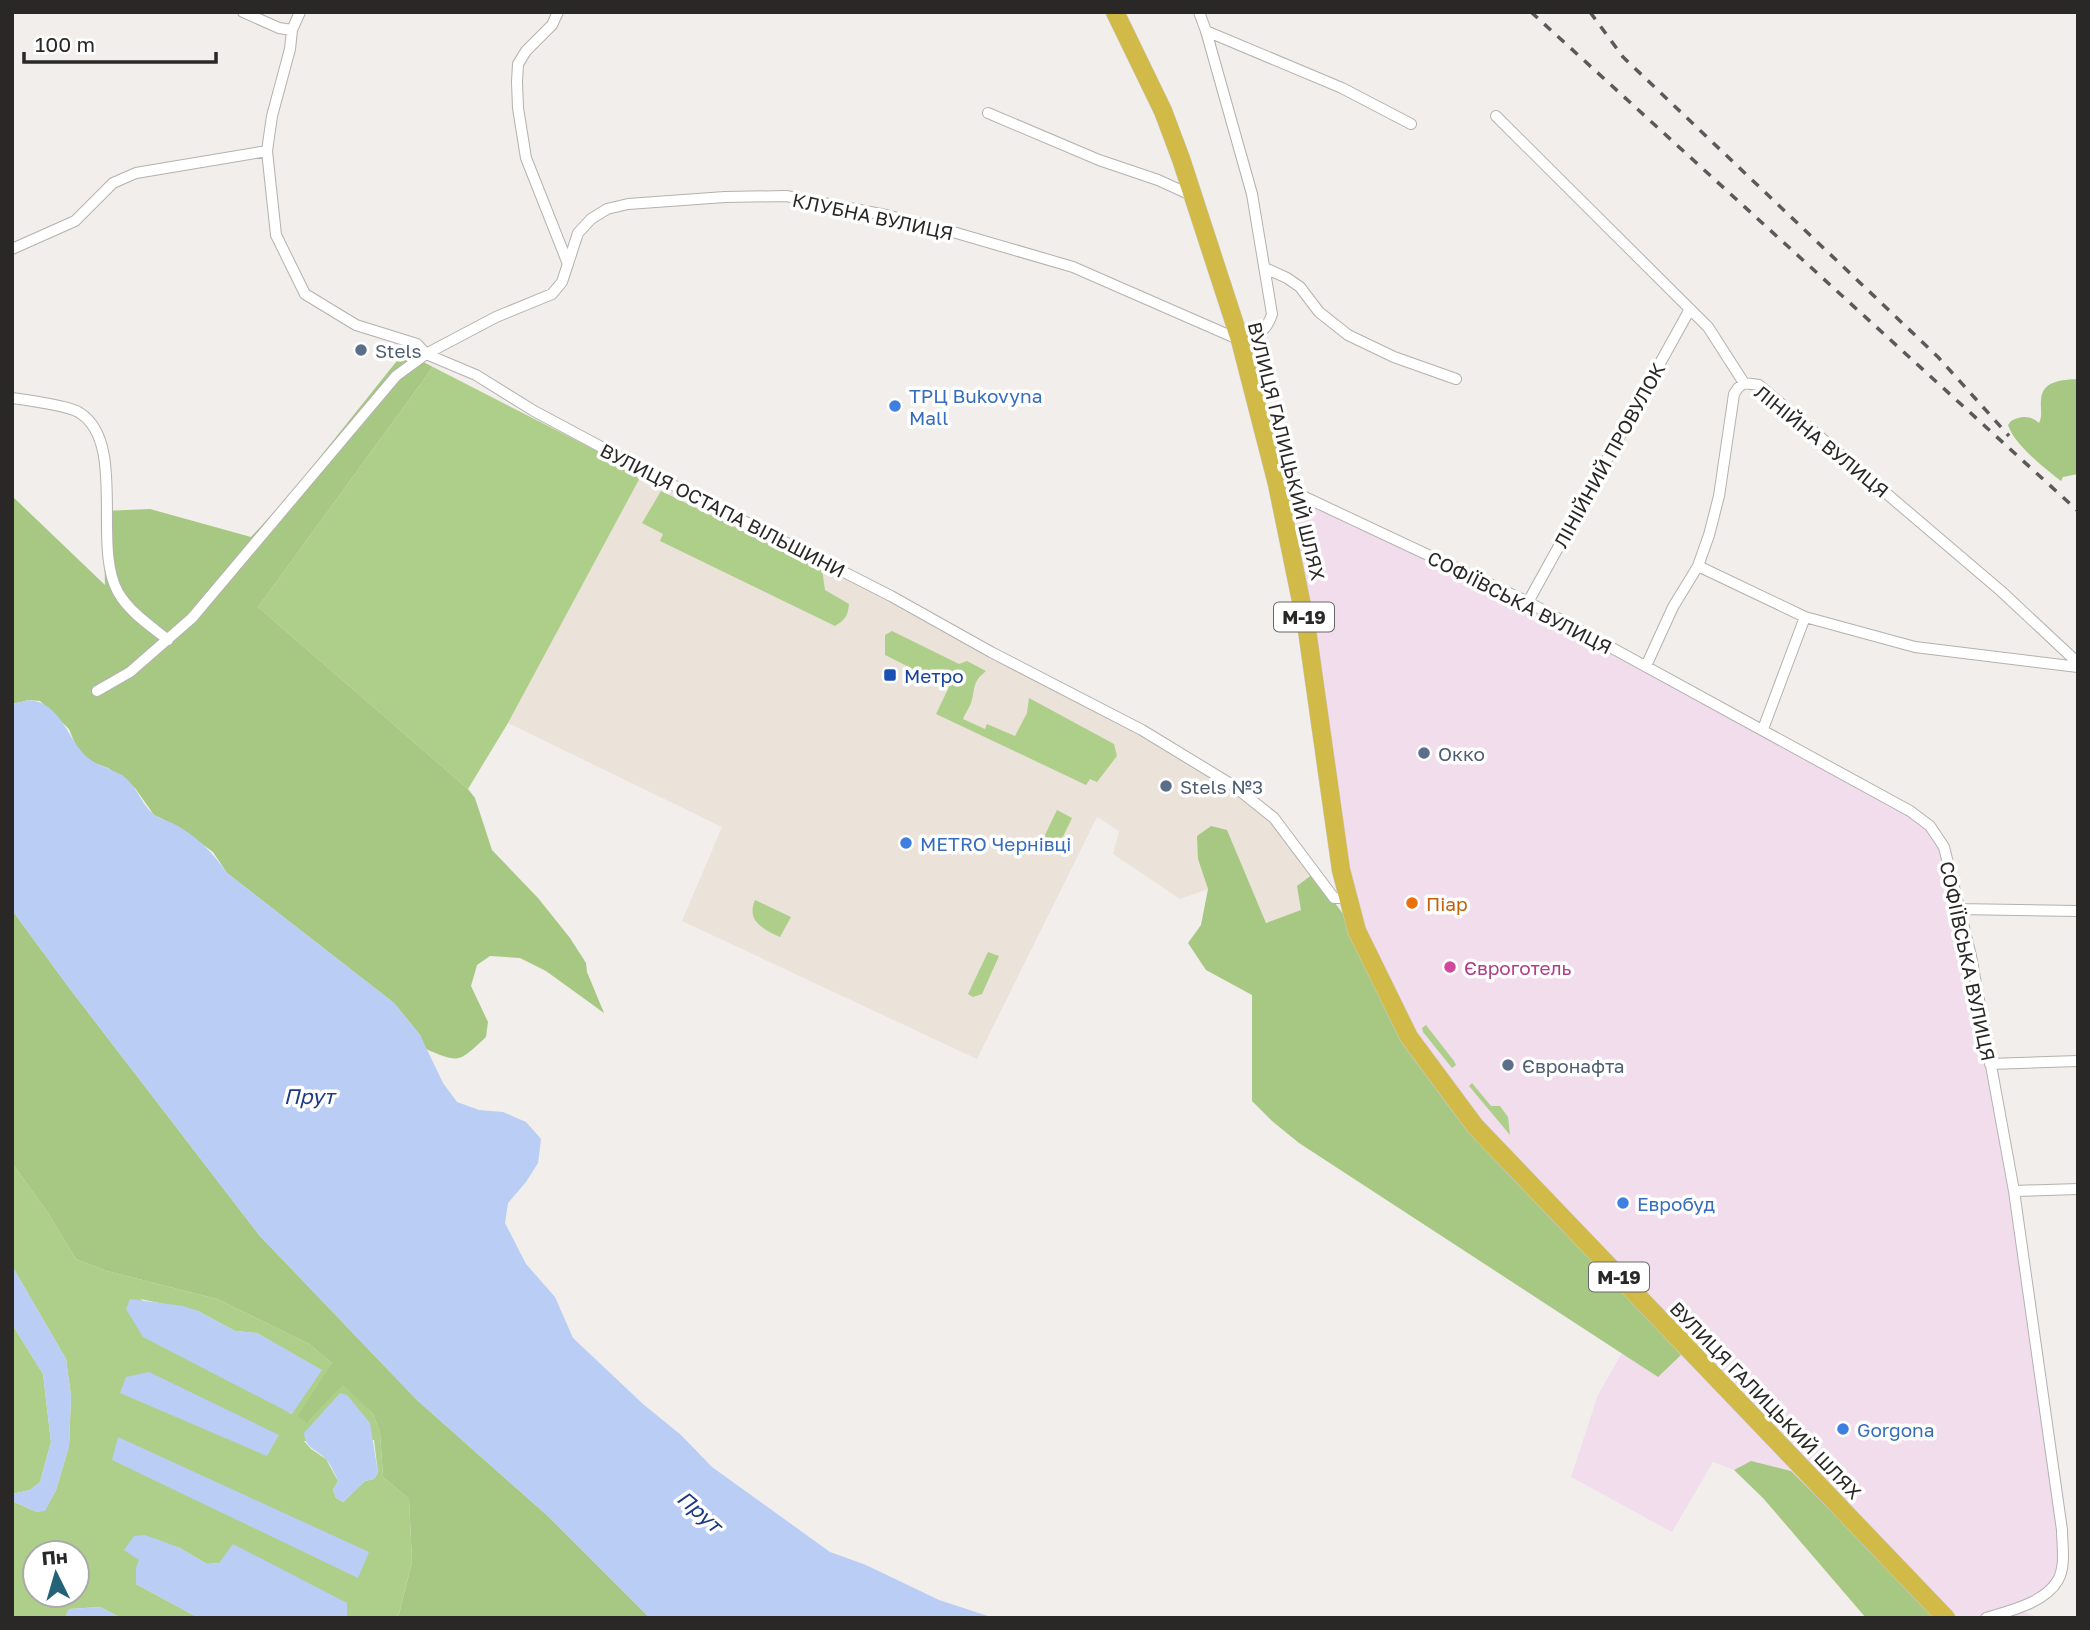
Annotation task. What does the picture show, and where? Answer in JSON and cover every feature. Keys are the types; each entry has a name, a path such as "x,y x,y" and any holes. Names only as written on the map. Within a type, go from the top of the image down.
{"highway":[{"name":"ВУЛИЦЯ ГАЛИЦЬКИЙ ШЛЯХ","path":"1115,12 1163,111 1195,196 1240,340 1277,484 1307,630 1341,870 1357,931 1409,1037 1475,1126 1947,1618"}],"street":[{"path":"243,12 279,28 292,30"},
{"name":"ВУЛИЦЯ ОСТАПА ВІЛЬШИНИ","path":"300,12 292,30 290,49 272,116 267,151 276,236 304,293 356,325 417,344 426,354 477,375 534,411 663,480 891,596 991,652 1142,730 1234,786 1273,818 1334,898 1348,898"},
{"path":"558,12 552,25 526,51 518,64 518,108 526,158 568,264"},
{"path":"1199,12 1252,194 1272,314 1268,326 1259,333 1240,340"},
{"path":"1206,30 1342,88 1411,124"},
{"path":"988,113 1099,160 1195,196"},
{"name":"ЛІНІЙНА ВУЛИЦЯ","path":"1496,116 1708,327 1744,383 1759,384 2001,591 2078,665"},
{"path":"12,249 75,221 113,183 136,173 267,151"},
{"name":"КЛУБНА ВУЛИЦЯ","path":"97,691 130,672 192,618 396,376 426,354 496,317 552,294 562,282 578,233 591,219 607,209 628,204 786,196 886,215 1073,267 1240,340"},
{"path":"1265,268 1300,287 1320,312 1348,335 1394,357 1456,379"},
{"name":"ЛІНІЙНИЙ ПРОВУЛОК","path":"1528,601 1690,309"},
{"path":"1646,666 1673,607 1698,566 1719,496 1734,394 1744,383"},
{"path":"12,398 78,411 89,420 98,435 106,467 110,567 117,592 138,615 168,640"},
{"name":"СОФІЇВСЬКА ВУЛИЦЯ","path":"1277,484 1528,601 1910,811 1930,827 1944,847 1957,909 1971,956 2014,1191 2063,1530 2062,1566 2058,1580 2036,1600 1986,1618"},
{"path":"1698,566 1805,617 1914,647 2078,665"},
{"path":"1763,729 1805,617"},
{"path":"1957,909 2078,911"},
{"path":"1990,1064 2078,1061"},
{"path":"2014,1191 2078,1189"}],"shaded area":[{"path":"642,474 902,605 1142,732 1232,786 1272,820 1313,874 1302,910 1266,923 1227,830 1198,859 1208,889 1180,899 1113,854 1119,831 1097,817 977,1059 682,921 722,827 508,723"},
{"path":"1272,480 1526,599 1932,825 1973,956 2065,1530 2060,1582 2021,1611 2040,1618 1939,1618 1751,1461 1734,1470 1713,1462 1672,1532 1571,1477 1598,1395 1622,1353 1658,1377 1444,1093 1356,931 1315,696"}],"green space":[{"path":"404,352 433,367 258,607 468,789 475,798 492,850 538,898 586,963 587,972 604,1013 546,971 520,958 490,956 477,965 471,986 488,1022 486,1037 459,1058 446,1057 426,1049 420,1035 394,1003 227,873 213,852 179,827 154,815 135,788 108,768 85,756 76,746 69,729 40,701 29,700 12,704 12,496 105,585 103,511 150,509 251,537 288,497"},
{"path":"433,367 642,474 508,723 468,789 258,607"},
{"path":"2078,379 2078,474 2063,477 2061,481 2023,448 2008,425 2022,417 2039,423 2042,393 2045,388 2054,382"},
{"path":"661,491 822,569 825,590 849,604 845,617 835,626 660,541 663,534 642,523"},
{"path":"892,631 959,664 967,661 986,671 976,682 971,703 963,719 985,729 987,724 1015,736 1027,713 1029,698 1114,744 1117,756 1097,782 1090,779 1086,785 936,714 949,687 885,655 885,635"},
{"path":"1057,810 1072,818 1058,847 1043,839"},
{"path":"1211,826 1227,830 1266,923 1301,910 1297,886 1313,874 1356,931 1444,1093 1681,1355 1658,1377 1299,1143 1252,1101 1252,995 1206,970 1188,943 1201,925 1208,889 1198,859 1197,836"},
{"path":"755,900 791,917 780,937 754,919"},
{"path":"12,910 259,1235 417,1400 549,1517 650,1618 398,1618 412,1562 409,1499 383,1477 380,1433 373,1414 343,1385 307,1423 298,1416 332,1363 309,1344 217,1299 107,1271 76,1259 48,1213 12,1163"},
{"path":"988,952 999,956 982,994 973,997 968,994"},
{"path":"1426,1025 1454,1061 1456,1065 1452,1068 1423,1032 1422,1028"},
{"path":"1472,1083 1491,1106 1500,1106 1508,1117 1510,1135 1469,1086"},
{"path":"12,1163 48,1213 76,1259 107,1271 217,1299 309,1344 332,1363 308,1422 343,1384 373,1414 380,1433 383,1477 409,1499 412,1562 398,1618 347,1618 347,1603 219,1563 207,1564 178,1547 139,1560 136,1584 199,1618 121,1618 100,1607 91,1608 91,1539 21,1539 21,1609 69,1609 65,1618 12,1618 12,1501 37,1512 45,1510 56,1490 69,1446 71,1396 66,1359 12,1266","holes":["140,1299 198,1311 235,1331 257,1333 321,1370 291,1414","374,1440 378,1473 374,1479 365,1481 343,1502 336,1498 333,1490 338,1481 326,1459 304,1441"]},
{"path":"12,1324 43,1374 51,1442 40,1482 30,1490 12,1494"},
{"path":"1751,1461 1791,1471 1939,1618 1866,1618 1763,1498 1734,1470"}],"water":[{"name":"Прут","path":"29,700 40,703 57,715 88,758 127,779 154,815 176,825 198,840 227,873 394,1003 420,1035 443,1083 457,1102 479,1110 503,1112 526,1122 541,1139 538,1163 508,1203 505,1223 526,1264 555,1297 573,1338 643,1404 681,1435 712,1467 830,1552 866,1565 939,1600 994,1618 650,1618 549,1517 417,1400 259,1235 12,910 12,704"},
{"path":"12,1266 66,1359 71,1396 69,1446 56,1490 45,1511 37,1512 12,1501 12,1494 30,1490 40,1482 51,1442 43,1374 12,1324"},
{"path":"130,1299 183,1306 198,1311 235,1331 257,1333 322,1370 292,1414 143,1337 126,1309"},
{"path":"149,1372 279,1435 267,1456 120,1393 126,1377"},
{"path":"340,1393 347,1395 370,1423 378,1473 374,1479 365,1481 343,1502 336,1498 333,1490 338,1481 331,1467 323,1456 309,1446 304,1433"},
{"path":"118,1437 369,1552 358,1578 112,1460"},
{"path":"145,1535 178,1547 207,1564 219,1563 233,1544 347,1603 347,1618 199,1618 136,1584 139,1560 124,1550 134,1536"},
{"path":"100,1607 121,1618 65,1618 69,1609"}],"railway":[{"path":"1531,12 2078,511"},
{"path":"1590,12 1623,57 1938,357 2009,436"}],"place":[{"name":"Stels","path":"361,350"},
{"name":"ТРЦ Bukovyna Mall","path":"895,406"},
{"name":"Метро","path":"890,675"},
{"name":"Окко","path":"1424,753"},
{"name":"Stels №3","path":"1166,786"},
{"name":"METRO Чернівці","path":"906,843"},
{"name":"Піар","path":"1412,903"},
{"name":"Євроготель","path":"1450,967"},
{"name":"Євронафта","path":"1508,1065"},
{"name":"Евробуд","path":"1623,1203"},
{"name":"Gorgona","path":"1843,1429"}]}
